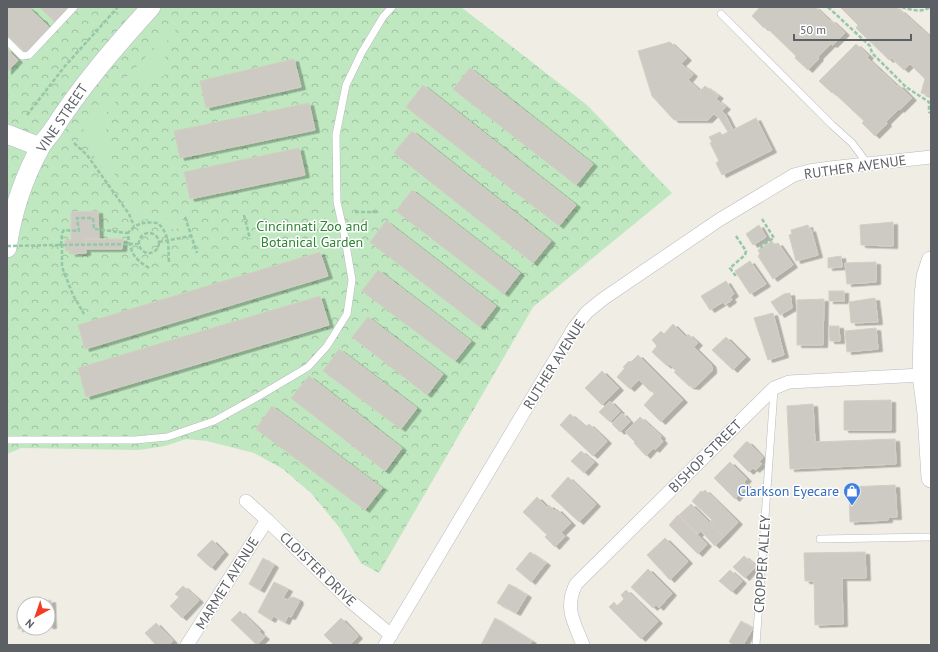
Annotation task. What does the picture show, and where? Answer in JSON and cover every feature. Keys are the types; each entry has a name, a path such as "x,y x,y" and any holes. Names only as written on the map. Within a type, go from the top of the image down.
{"main road":[{"name":"VINE STREET","path":"7,247 10,227 16,205 24,182 40,148 76,94 150,7"},
{"path":"7,134 40,148"},
{"path":"931,261 926,277 924,291 927,331 922,375 929,414 931,478"}],"street":[{"name":"RUTHER AVENUE","path":"388,640 574,328 587,312 602,299 719,220 794,176 809,171 867,163 931,157"},
{"name":"BISHOP STREET","path":"583,645 569,605 571,594 576,584 774,388 789,382 922,375"},
{"name":"CLOISTER DRIVE","path":"246,501 349,600 388,640"},
{"name":"MARMET AVENUE","path":"188,645 267,520"}],"lane":[{"path":"7,41 22,56 29,55 74,7"},
{"path":"7,440 135,440 167,437 214,421 232,411 308,366 327,346 348,314 352,280 337,202 336,135 346,85 362,52 383,17 392,7"},
{"path":"721,14 852,143 867,163"},
{"name":"CROPPER ALLEY","path":"756,645 774,388"},
{"path":"820,539 931,537"}],"path":[{"path":"27,115 65,66 118,7"},
{"path":"828,7 870,46 872,53 906,87 929,102 929,112 931,112"},
{"path":"902,7 912,10 926,10 930,7"},
{"path":"74,143 87,155 129,214 134,226"},
{"path":"355,212 377,212"},
{"path":"244,215 250,239"},
{"path":"185,216 197,253"},
{"path":"61,245 62,233 64,230 79,230 77,218 94,218 94,229 128,233"},
{"path":"762,219 774,238 761,246 762,248"},
{"path":"149,268 136,260 129,244 128,233 134,226 146,222 158,223 165,229 168,240 169,262"},
{"path":"150,232 156,236 159,242 158,249 151,253 144,251 139,244 141,236 150,232"},
{"path":"159,242 191,236"},
{"path":"736,236 746,251 745,255 730,268 735,275 737,274"},
{"path":"63,238 62,267 73,295 84,314"},
{"path":"7,247 139,244"}],"green space":[{"name":"Cincinnati Zoo and Botanical Garden","path":"7,7 461,7 587,105 672,193 533,307 379,573 361,563 339,527 311,493 283,469 254,453 207,441 186,439 165,446 139,450 21,448 7,454"},
{"path":"187,14 162,48 168,66 164,76 130,84 104,116 115,175 143,210 169,220 182,217 185,225 176,229 171,229 155,220 150,219 137,222 90,150 78,140 89,119 114,90"}],"building":[{"path":"7,7 28,7 50,28 26,53 7,35"},
{"path":"39,7 70,7 55,22"},
{"path":"760,7 815,7 845,33 818,57 819,58 808,70 766,27 764,28 752,16"},
{"path":"840,7 896,7 931,38 931,96 921,93 925,79 910,64 904,70 891,58 889,60 856,28 858,25"},
{"path":"670,42 687,58 681,64 693,74 688,80 700,91 705,86 719,96 716,99 726,107 722,111 733,130 756,118 772,150 722,175 716,163 719,161 710,143 712,142 709,137 720,132 722,135 728,132 718,116 717,117 714,114 708,120 674,120 652,96 638,51"},
{"path":"856,44 869,56 867,58 912,98 886,122 887,124 875,136 862,123 864,121 819,81"},
{"path":"7,49 18,60 7,72"},
{"path":"294,59 301,87 206,108 200,81"},
{"path":"470,68 593,164 576,185 453,89"},
{"path":"423,85 576,205 559,226 406,107"},
{"path":"309,103 315,130 180,158 174,131"},
{"path":"412,131 551,241 533,263 394,153"},
{"path":"299,148 305,175 190,199 184,172"},
{"path":"412,190 520,273 504,294 396,211"},
{"path":"98,211 99,239 86,239 86,253 71,254 71,251 66,251 65,240 71,240 71,212"},
{"path":"386,221 496,306 480,327 370,242"},
{"path":"893,222 893,246 861,245 860,225"},
{"path":"759,225 766,237 753,245 746,234"},
{"path":"808,225 809,230 811,229 818,255 796,261 789,235 792,234 791,230"},
{"path":"86,239 123,239 122,249 87,249"},
{"path":"772,241 775,245 778,243 793,265 773,279 758,256 760,254 758,250"},
{"path":"320,252 328,276 85,349 78,325"},
{"path":"841,256 842,267 828,268 828,258"},
{"path":"750,261 766,284 750,294 735,271"},
{"path":"876,262 876,282 847,284 845,263"},
{"path":"378,270 471,341 455,361 362,291"},
{"path":"726,281 734,294 730,297 732,300 725,305 723,302 710,310 701,296"},
{"path":"829,291 844,291 844,301 829,301"},
{"path":"790,293 792,308 780,315 771,302 784,294"},
{"path":"320,296 329,325 86,397 78,368"},
{"path":"875,298 878,322 851,323 849,302"},
{"path":"824,299 823,345 797,345 797,300"},
{"path":"773,313 784,355 768,360 754,318"},
{"path":"368,317 443,374 427,395 352,337"},
{"path":"673,324 686,337 688,334 698,343 694,347 711,364 712,371 695,387 689,386 674,372 676,371 669,364 667,366 652,352 657,346 652,340 661,331 664,334"},
{"path":"829,326 839,326 840,341 830,341"},
{"path":"876,328 878,349 847,352 845,331"},
{"path":"726,337 746,357 733,370 712,350"},
{"path":"339,349 417,408 401,429 323,371"},
{"path":"638,355 683,400 661,422 644,405 656,392 650,391 639,380 630,389 617,377 625,368 623,367"},
{"path":"602,371 619,388 602,405 585,388"},
{"path":"309,376 402,448 385,471 291,398"},
{"path":"891,400 891,430 844,430 844,401"},
{"path":"610,401 620,411 610,422 599,412"},
{"path":"813,404 815,442 895,439 896,464 790,469 787,406"},
{"path":"272,406 382,488 365,510 256,429"},
{"path":"622,413 630,422 620,432 612,424"},
{"path":"570,414 583,425 584,424 587,426 589,424 607,441 593,456 560,425"},
{"path":"640,417 661,436 660,438 663,441 655,450 653,448 646,456 625,432"},
{"path":"746,442 748,442 763,458 759,462 762,464 755,470 753,468 749,472 733,456"},
{"path":"581,451 594,462 584,473 571,461"},
{"path":"730,462 747,479 744,482 747,486 735,499 714,478"},
{"path":"568,477 596,504 579,522 551,496"},
{"path":"895,485 897,517 888,517 888,520 850,522 849,487"},
{"path":"705,490 738,522 724,537 709,523 712,520 692,501 701,491 703,492"},
{"path":"537,497 547,507 549,505 555,511 557,509 571,523 561,533 565,536 555,547 545,537 547,535 523,512"},
{"path":"691,504 724,537 715,546 701,531 698,534 679,515"},
{"path":"678,515 707,544 698,554 669,525"},
{"path":"665,538 688,561 670,580 647,555"},
{"path":"212,540 224,552 211,568 197,555"},
{"path":"530,552 546,563 531,582 516,569"},
{"path":"865,552 866,578 842,578 843,624 815,625 814,581 805,581 804,553"},
{"path":"744,556 756,566 745,578 733,567"},
{"path":"263,558 274,565 260,590 249,584"},
{"path":"648,569 672,593 659,608 656,605 653,608 631,587"},
{"path":"730,570 742,581 732,592 719,581"},
{"path":"274,582 288,589 283,598 288,600 289,598 293,597 298,599 299,602 291,617 288,616 285,622 273,616 271,620 258,612"},
{"path":"509,584 527,595 516,613 497,603"},
{"path":"183,586 199,600 182,618 170,606 179,597 175,594"},
{"path":"626,590 658,621 641,639 609,607 614,602 617,606 624,599 621,595"},
{"path":"240,611 260,630 259,632 265,637 257,645 231,620"},
{"path":"341,618 358,636 350,645 334,645 324,635"},
{"path":"495,618 532,641 529,645 481,645"},
{"path":"741,621 753,628 743,645 734,645 729,642"},
{"path":"156,623 173,641 169,645 156,645 145,633"}],"place":[{"name":"Clarkson Eyecare","path":"852,506"}]}
